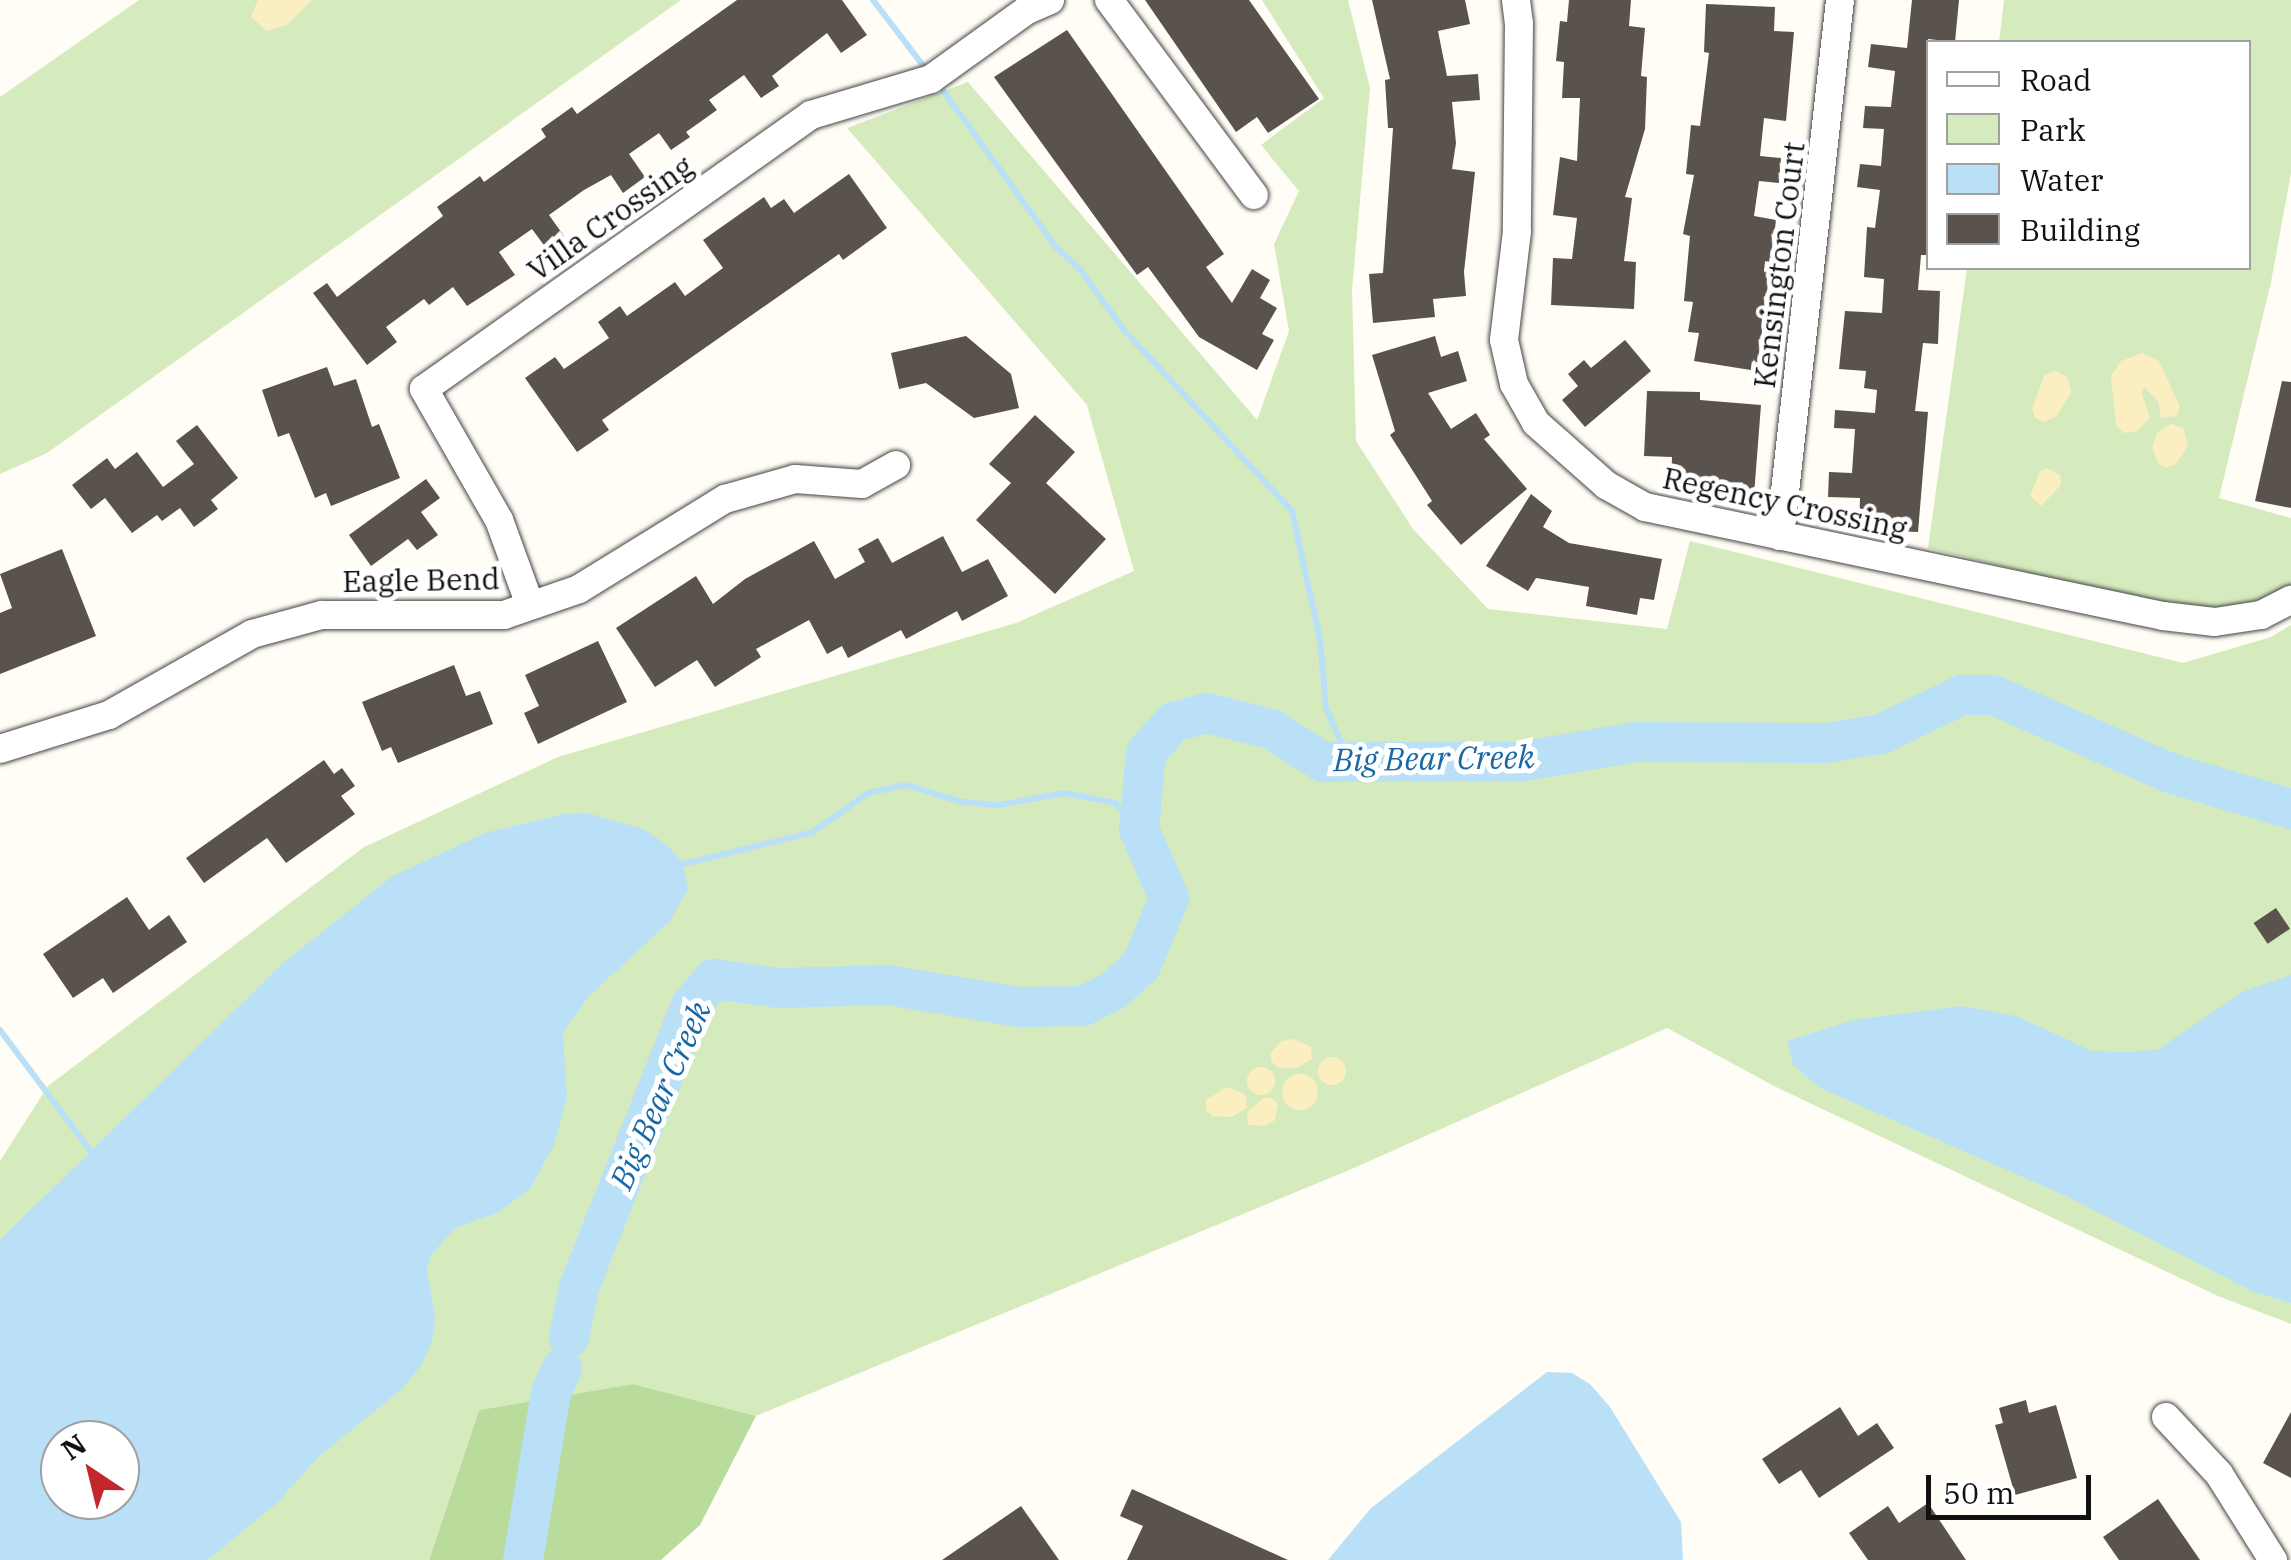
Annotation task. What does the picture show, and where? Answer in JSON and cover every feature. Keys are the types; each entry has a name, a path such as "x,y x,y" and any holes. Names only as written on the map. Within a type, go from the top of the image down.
{"street":[{"name":"Villa Crossing","path":"530,606 499,520 424,389 811,115 931,79 1027,10 1050,0"},
{"path":"1110,0 1254,196"},
{"name":"Regency Crossing","path":"1516,0 1517,231 1504,340 1514,384 1536,423 1606,486 1645,508 2164,616 2215,622 2261,615 2291,600"},
{"name":"Kensington Court","path":"1780,536 1840,0"},
{"name":"Eagle Bend","path":"0,749 110,714 252,634 322,615 504,614 579,589 725,499 795,479 862,484 896,465"},
{"path":"2166,1417 2219,1474 2273,1560"}],"green space":[{"path":"139,0 681,0 47,453 0,474 0,97"},
{"path":"1262,0 1348,0 1370,88 1352,290 1356,441 1413,529 1488,609 1667,629 1690,541 2183,663 2271,637 2291,625 2291,1324 2218,1296 1774,1086 1667,1028 1354,1168 756,1416 633,1384 479,1410 429,1560 0,1560 0,1161 48,1086 364,847 558,757 1016,623 1134,571 1087,405 847,128 968,82 1257,420 1289,331 1274,244 1299,191 1261,145 1324,98"},
{"path":"2004,0 2291,0 2291,173 2271,282 2219,498 2291,518 2291,586 2266,603 2190,612 1928,548 1967,270 2251,270 2251,40 1999,40"},
{"path":"633,1384 756,1416 700,1525 661,1560 429,1560 479,1410"}],"sand":[{"path":"258,0 312,0 287,25 267,31 251,17"},
{"path":"2142,353 2159,361 2180,407 2176,416 2161,418 2158,401 2144,387 2142,394 2150,418 2137,431 2124,433 2116,426 2111,376 2121,361"},
{"path":"2055,370 2068,378 2071,392 2057,416 2043,422 2035,418 2032,409 2044,376"},
{"path":"2171,424 2183,428 2188,445 2176,464 2166,468 2158,463 2152,448 2157,433"},
{"path":"2046,468 2060,475 2061,485 2041,506 2030,496 2040,472"},
{"path":"1294,1039 1311,1047 1312,1059 1297,1068 1278,1068 1271,1061 1271,1053 1282,1041"},
{"path":"1332,1057 1342,1061 1346,1071 1342,1081 1332,1085 1322,1081 1318,1071 1322,1061"},
{"path":"1261,1067 1271,1071 1275,1081 1271,1091 1261,1095 1251,1091 1247,1081 1251,1071"},
{"path":"1300,1074 1312,1080 1318,1092 1312,1104 1300,1110 1288,1104 1282,1092 1288,1080"},
{"path":"1227,1087 1245,1094 1247,1108 1231,1117 1212,1116 1206,1110 1206,1100"},
{"path":"1264,1098 1272,1098 1278,1104 1275,1120 1265,1126 1248,1125 1247,1112"}],"water":[{"path":"587,813 644,829 668,846 682,862 688,889 670,921 589,996 563,1033 567,1097 554,1145 530,1189 497,1213 455,1228 431,1255 427,1268 435,1318 433,1338 422,1364 402,1389 317,1458 279,1501 208,1560 0,1560 0,1240 282,964 391,877 485,833 564,814"},
{"path":"2291,975 2291,1303 2254,1292 2066,1196 1820,1088 1793,1065 1787,1041 1854,1020 1961,1006 2016,1016 2092,1051 2159,1049 2242,992"},
{"path":"1547,1372 1572,1373 1590,1384 1610,1407 1681,1522 1683,1560 1328,1560 1371,1508"}],"building":[{"path":"737,0 842,0 867,35 841,53 827,33 772,76 779,86 761,98 744,75 709,100 717,110 686,132 690,137 671,150 659,133 629,154 645,177 623,193 611,175 584,190 549,215 564,236 546,248 532,229 499,252 515,275 467,306 453,287 429,305 424,299 386,327 397,342 367,365 313,293 327,283 337,297 443,216 437,207 480,176 484,182 546,137 541,129 572,107 577,114"},
{"path":"1145,0 1249,0 1319,99 1268,133 1257,117 1236,132"},
{"path":"1372,0 1465,0 1470,24 1438,31 1447,76 1478,74 1480,100 1452,102 1456,143 1452,169 1475,172 1464,272 1466,296 1433,299 1435,317 1373,323 1369,274 1383,273 1393,128 1388,128 1385,80 1390,79"},
{"path":"1569,0 1631,0 1629,26 1645,28 1641,76 1647,77 1645,129 1625,197 1632,198 1624,261 1636,262 1634,309 1551,305 1553,258 1572,259 1577,218 1553,215 1560,157 1577,161 1580,98 1562,98 1564,62 1556,61 1560,21 1567,22"},
{"path":"1912,0 1959,0 1955,40 1926,40 1926,255 1921,255 1918,290 1940,291 1938,344 1923,343 1915,411 1928,412 1918,532 1859,530 1860,498 1828,497 1829,472 1852,473 1855,429 1834,428 1835,410 1875,413 1877,390 1864,388 1866,371 1839,369 1845,311 1882,313 1884,279 1864,277 1867,227 1875,228 1880,190 1857,187 1860,164 1881,166 1884,129 1863,128 1865,106 1891,107 1895,71 1868,67 1871,44 1907,48"},
{"path":"1706,4 1775,7 1774,31 1794,32 1786,121 1764,118 1760,156 1781,158 1779,183 1759,181 1754,216 1776,220 1757,371 1694,361 1699,333 1688,332 1693,302 1684,301 1690,236 1683,234 1694,175 1686,174 1691,125 1700,126 1709,53 1704,52"},
{"path":"1067,30 1224,254 1206,267 1232,303 1252,269 1270,280 1260,298 1277,308 1262,334 1274,340 1257,370 1199,337 1148,267 1137,275 994,77"},
{"path":"849,174 887,228 843,260 839,254 602,420 609,430 577,452 525,378 555,357 564,369 609,338 598,322 620,306 627,316 675,282 685,296 723,268 703,240 764,197 771,208 784,199 794,213"},
{"path":"966,336 1011,374 1019,408 974,418 926,383 899,389 891,353"},
{"path":"1435,336 1441,357 1458,351 1467,381 1428,393 1451,429 1476,413 1490,435 1484,439 1527,489 1461,545 1427,505 1432,501 1390,435 1395,431 1372,355"},
{"path":"1625,340 1651,371 1585,427 1562,400 1578,386 1568,374 1584,360 1591,368"},
{"path":"327,367 334,386 356,379 372,427 379,424 400,478 331,506 326,493 315,498 289,433 278,437 262,390"},
{"path":"2282,381 2291,382 2291,508 2255,501"},
{"path":"1647,391 1700,392 1700,400 1761,405 1754,495 1728,493 1728,483 1671,482 1672,457 1644,456"},
{"path":"1035,415 1075,452 1046,483 1106,539 1055,594 976,520 1011,483 989,464"},
{"path":"197,425 238,478 211,500 218,509 194,527 180,508 162,521 157,515 132,533 105,498 91,509 72,485 107,458 115,469 137,452 163,487 194,464 176,441"},
{"path":"426,479 440,498 421,512 438,535 417,550 408,539 371,566 349,535"},
{"path":"1531,494 1552,511 1543,527 1569,543 1662,559 1654,600 1640,598 1637,615 1586,606 1589,587 1536,578 1528,591 1486,566"},
{"path":"943,536 962,572 988,559 1008,596 962,621 957,611 906,639 901,630 848,658 842,646 827,654 809,620 756,649 761,657 715,687 697,660 655,687 616,628 696,576 713,604 745,579 814,541 835,579 865,562 858,549 878,538 892,563"},
{"path":"62,549 96,636 0,674 0,613 12,608 0,574"},
{"path":"598,641 627,702 538,744 524,713 539,706 525,675"},
{"path":"454,665 466,696 480,691 493,724 398,763 391,747 382,751 362,702"},
{"path":"324,760 334,774 342,768 355,786 341,796 355,814 286,863 267,838 204,883 186,858"},
{"path":"127,897 149,930 169,915 187,942 113,993 103,978 73,998 43,954"},
{"path":"2276,908 2290,929 2268,944 2254,923"},
{"path":"2026,1400 2029,1413 2056,1405 2077,1478 2015,1495 1995,1425 2003,1423 1999,1408"},
{"path":"1840,1407 1858,1436 1877,1423 1894,1448 1819,1498 1801,1470 1779,1484 1762,1459"},
{"path":"2291,1412 2291,1478 2263,1463"},
{"path":"1132,1489 1288,1560 1127,1560 1143,1526 1120,1516"},
{"path":"2158,1499 2200,1560 2119,1560 2103,1537"},
{"path":"1928,1503 1966,1560 1868,1560 1849,1533 1888,1506 1899,1523"},
{"path":"1021,1506 1059,1560 942,1560"}],"waterway":[{"path":"873,0 922,64"},
{"path":"944,92 1055,246 1079,268 1123,329 1292,511 1320,639 1326,708 1350,763"},
{"name":"Big Bear Creek","path":"569,1338 579,1287 691,1005 714,979 779,988 888,985 1018,1007 1083,1006 1113,991 1141,966 1169,898 1139,829 1146,753 1173,722 1206,713 1271,729 1323,762 1519,762 1636,742 1827,743 1881,734 1962,695 1993,695 2170,773 2291,809"},
{"path":"676,866 813,832 868,793 906,785 962,802 999,805 1065,793 1115,803 1139,829"},
{"path":"0,1030 95,1157"},
{"name":"Big Bear Creek","path":"523,1560 551,1393 562,1368"}]}
